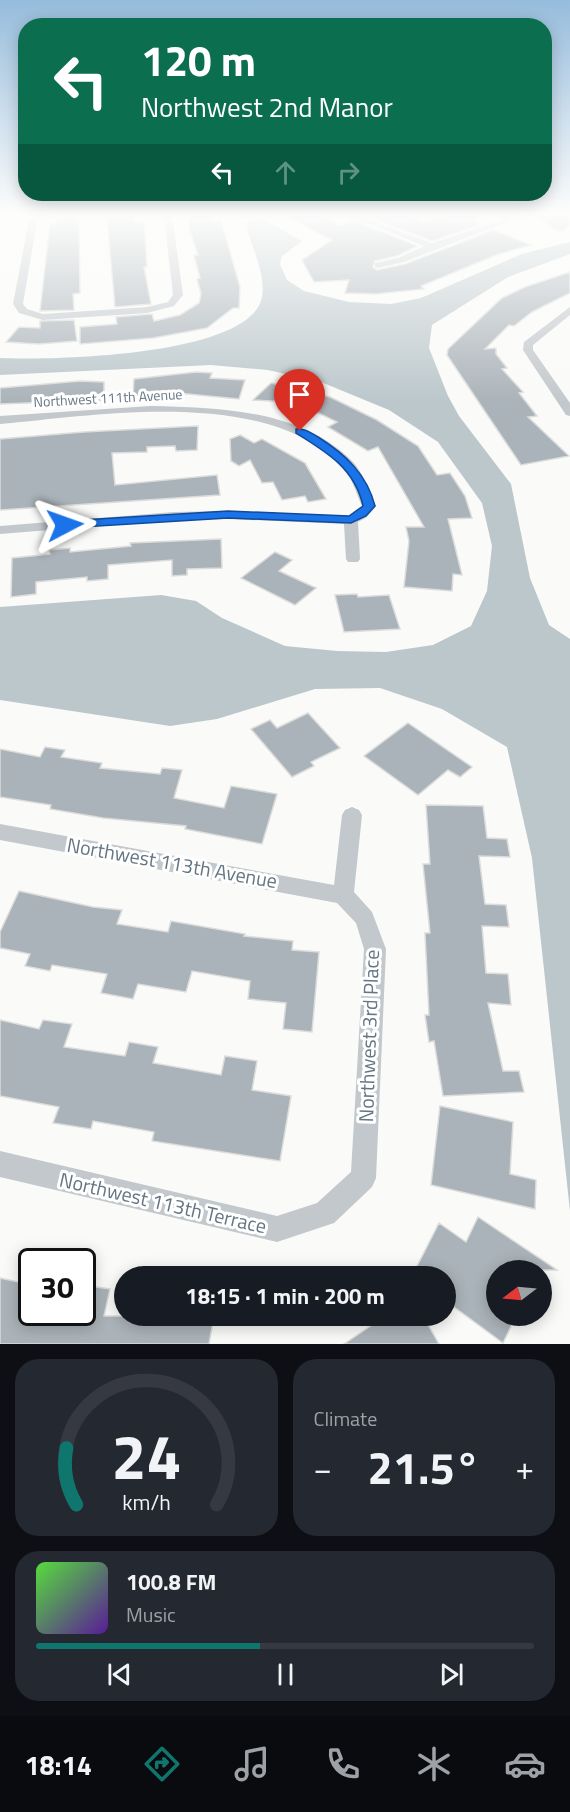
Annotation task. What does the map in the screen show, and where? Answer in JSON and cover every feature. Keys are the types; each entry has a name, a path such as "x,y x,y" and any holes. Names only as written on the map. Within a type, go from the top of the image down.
{"street":[{"path":"23,278 18,304 23,311 43,316 147,309 171,304 178,296 176,278"},
{"path":"570,310 528,344 528,351 570,412"},
{"name":"Northwest 111th Avenue","path":"0,420 198,408 237,413 288,425 312,436 334,452 350,467 365,489 369,506 362,514 351,520"},
{"path":"0,530 174,516 228,515 351,520 352,559"},
{"path":"343,895 352,815"},
{"name":"Northwest 113th Avenue","path":"0,832 343,895"},
{"name":"Northwest 3rd Place","path":"325,1214 363,1178 365,1143 375,949 365,918 343,895"},
{"name":"Northwest 113th Terrace","path":"0,1164 277,1229 325,1214"}],"shaded area":[{"path":"262,278 286,278 304,291 349,302 391,304 421,298 468,278 507,278 432,325 429,348 448,396 459,416 511,484 530,578 549,625 570,639 570,1211 532,858 507,747 442,709 380,688 315,689 217,719 170,726 0,700 0,607 161,595 196,601 222,618 285,646 337,651 386,652 433,645 471,626 487,591 492,546 482,503 438,442 389,410 321,382 268,370 211,365 0,375 0,358 60,358 145,351 187,343 223,332 250,317 262,297"}],"building":[{"path":"44,278 80,278 80,293 73,294 74,310 40,311"},
{"path":"112,278 146,278 151,304 115,307"},
{"path":"237,278 240,287 239,308 233,308 207,328 153,338 80,344 80,327 117,324 116,317 152,314 154,321 180,315 199,303 201,294 197,279"},
{"path":"312,278 441,278 421,286 424,289 375,294 345,293 349,280 314,282"},
{"path":"553,278 570,278 570,293 532,312 514,326 509,325 485,349 496,348 496,354 507,368 502,369 523,392 519,393 537,416 528,417 569,456 521,465 447,355 448,349 502,298"},
{"path":"74,320 77,341 39,344 6,342 19,327 40,328 40,321"},
{"path":"196,372 212,373 210,378 245,380 239,399 178,393 133,397 134,379"},
{"path":"80,381 104,382 104,400 0,404 0,388"},
{"path":"271,383 330,397 377,420 418,446 437,475 450,473 465,496 472,518 448,519 462,575 453,574 452,591 404,587 409,541 406,527 424,527 378,447 368,451 328,427 337,422 306,407 307,403 253,400"},
{"path":"198,426 197,450 176,451 175,446 147,447 147,452 112,453 115,485 217,475 220,495 0,510 0,439"},
{"path":"240,435 254,443 262,439 305,463 326,499 308,502 305,496 282,500 273,482 262,483 250,460 239,466 231,461 230,439"},
{"path":"221,539 222,568 187,569 187,575 172,576 172,560 108,565 108,579 87,581 87,577 36,582 36,594 11,597 12,558 50,554 49,550 70,548 70,552 131,546 130,543"},
{"path":"275,552 292,560 279,571 316,588 295,605 241,578"},
{"path":"357,594 358,597 389,595 400,629 344,632 335,595"},
{"path":"308,713 340,748 311,762 314,766 292,777 251,729 270,720 277,728"},
{"path":"408,723 472,767 460,777 448,770 418,795 364,756"},
{"path":"45,747 65,750 61,757 102,763 100,768 160,774 162,768 182,770 174,798 224,808 231,786 277,794 262,844 185,829 186,826 103,818 50,809 51,805 0,797 0,749 40,757"},
{"path":"426,805 483,806 487,838 507,839 510,857 479,856 485,904 506,905 509,927 482,926 486,973 508,974 511,1005 488,1003 503,1071 519,1071 524,1092 443,1096 434,1041 429,1042 425,1015 429,1015 425,933 430,933 423,864 430,864"},
{"path":"19,891 93,907 122,910 117,924 168,932 171,921 245,934 244,936 293,941 292,950 319,952 312,1032 283,1029 286,1003 248,999 250,981 192,971 186,992 138,984 133,999 101,993 107,974 52,965 50,971 25,966 30,954 0,948 0,932"},
{"path":"0,1020 39,1029 43,1020 72,1024 64,1047 125,1056 129,1042 158,1047 153,1063 221,1075 225,1056 257,1061 252,1090 291,1096 280,1161 152,1141 154,1132 93,1121 91,1129 53,1123 59,1107 0,1096"},
{"path":"440,1106 513,1122 510,1174 536,1180 535,1209 431,1185"},
{"path":"478,1217 542,1260 486,1260 486,1326 511,1326 503,1343 456,1308 456,1266 417,1266 439,1223 466,1242"},
{"path":"0,1278 18,1282 18,1326 96,1326 96,1287 110,1289 104,1316 114,1316 114,1326 212,1326 209,1344 0,1344"},
{"path":"371,1326 429,1326 439,1344 344,1344"}],"route":[{"path":"65,525 174,516 228,515 351,520 362,514 369,506 365,489 350,467 312,436 300,431"}]}
